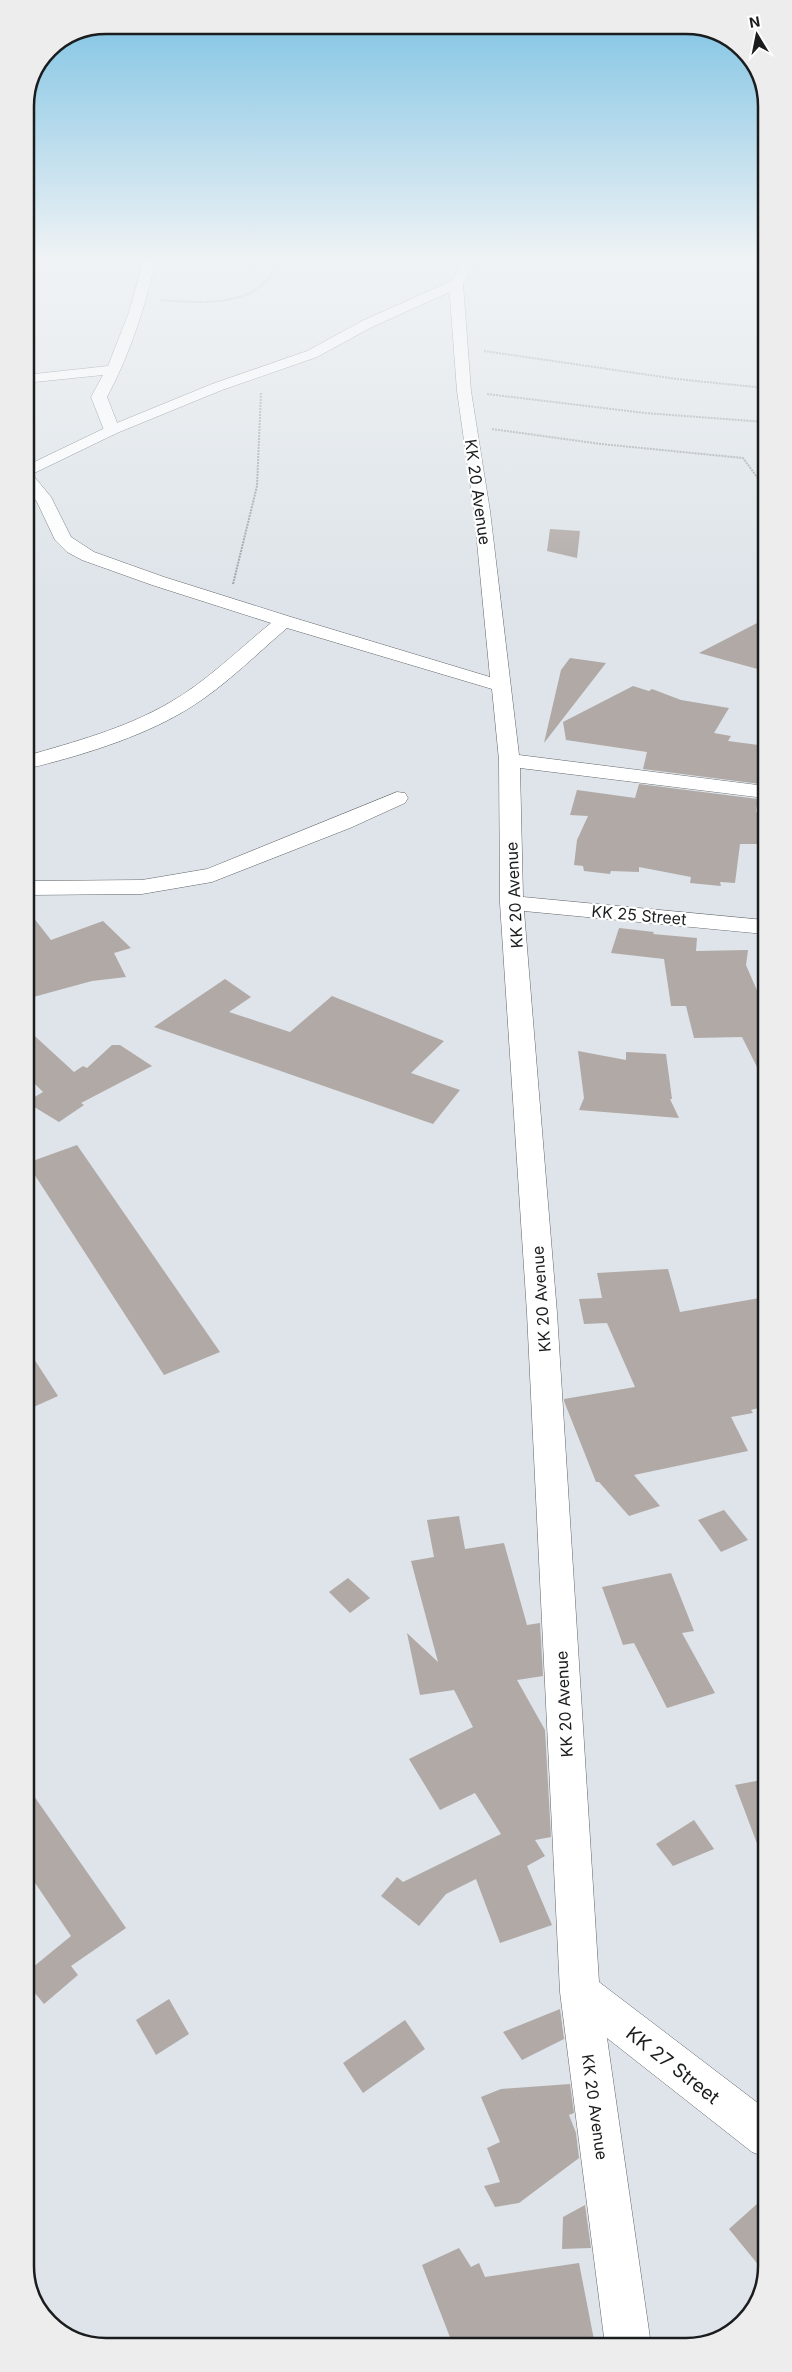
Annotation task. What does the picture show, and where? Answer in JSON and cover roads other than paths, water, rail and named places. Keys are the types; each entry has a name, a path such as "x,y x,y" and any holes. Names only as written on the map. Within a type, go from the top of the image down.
{"street":[{"path":"112,430 99,397 114,370"},
{"path":"34,378 114,370"},
{"path":"34,468 112,430 217,387 268,370"},
{"name":"KK 20 Avenue","path":"463,370 464,392 482,511 509,760 512,903 543,1323 580,1992 627,2338"},
{"path":"34,487 45,501 64,540 73,548 88,556 228,604 501,686"},
{"path":"34,760 124,731 164,713 195,695 284,621"},
{"path":"509,760 758,791"},
{"path":"34,888 142,887 212,875 342,824 397,798"},
{"name":"KK 25 Street","path":"512,903 758,926"},
{"name":"KK 27 Street","path":"580,1992 758,2130"}]}
